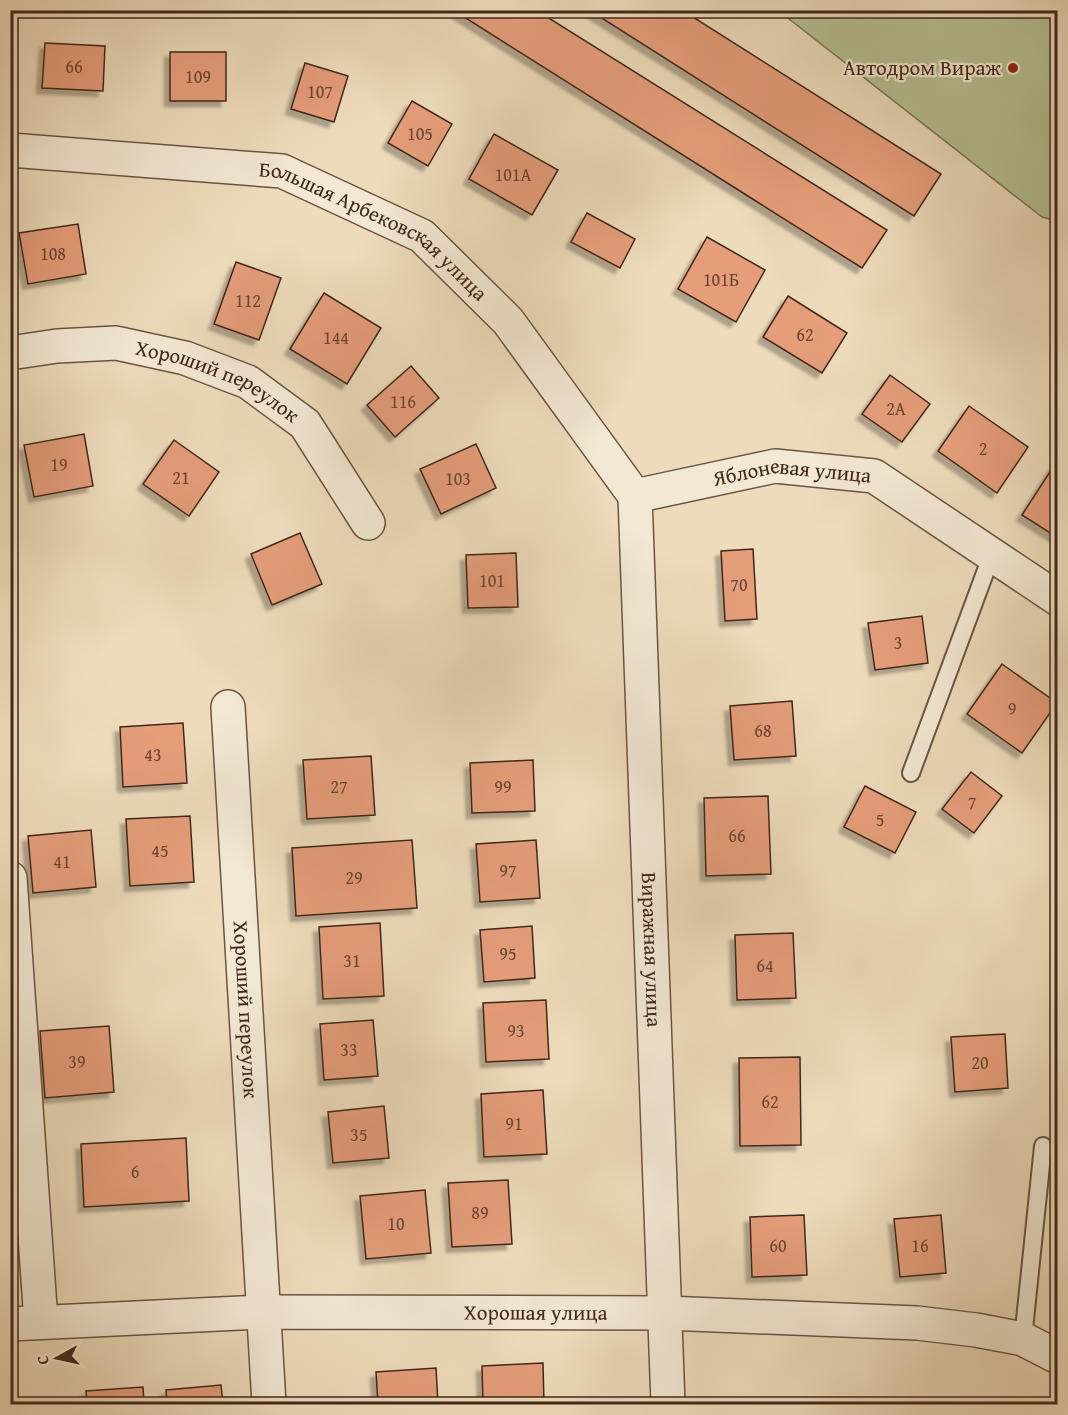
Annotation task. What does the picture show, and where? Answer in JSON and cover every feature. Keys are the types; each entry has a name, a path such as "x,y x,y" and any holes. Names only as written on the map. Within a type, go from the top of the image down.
{"street":[{"name":"Большая Арбековская улица","path":"10,150 282,171 422,236 508,321 635,496"},
{"name":"Хороший переулок","path":"10,353 57,346 116,343 185,358 248,382 305,424 368,523"},
{"name":"Яблоневая улица","path":"635,496 775,466 874,476 1058,598"},
{"name":"Виражная улица","path":"635,496 668,1404"},
{"name":"Хороший переулок","path":"228,707 269,1404"},
{"path":"10,879 26,1323"},
{"name":"Хорошая улица","path":"26,1323 262,1312 666,1313 917,1323 976,1330 1023,1339 1058,1357"}],"lane":[{"path":"911,772 992,554"},
{"path":"1023,1339 1043,1146"}],"green space":[{"path":"779,11 1057,11 1057,221 1042,217"}],"building":[{"path":"453,10 536,10 887,230 862,268"},
{"path":"589,10 682,10 941,174 914,216"},
{"path":"45,43 105,46 103,91 42,88"},
{"path":"170,52 226,52 226,101 170,101"},
{"path":"305,63 348,76 334,122 291,109"},
{"path":"412,101 452,124 428,166 388,143"},
{"path":"494,134 558,170 532,215 469,179"},
{"path":"587,213 635,239 620,268 571,242"},
{"path":"78,224 86,274 28,284 19,233"},
{"path":"707,237 765,270 736,322 678,289"},
{"path":"236,262 281,278 259,340 214,324"},
{"path":"324,293 381,328 347,384 290,349"},
{"path":"788,296 847,333 822,373 763,337"},
{"path":"411,366 439,398 395,437 367,405"},
{"path":"890,375 930,404 902,442 862,414"},
{"path":"969,406 1028,447 997,493 938,451"},
{"path":"84,434 93,486 34,497 24,445"},
{"path":"174,440 219,472 189,516 143,484"},
{"path":"476,444 496,488 441,514 420,469"},
{"path":"1058,461 1058,538 1022,515"},
{"path":"300,533 322,584 272,605 251,554"},
{"path":"753,549 757,619 725,621 721,551"},
{"path":"516,553 518,607 468,608 466,555"},
{"path":"922,616 928,663 875,670 868,623"},
{"path":"1002,664 1057,703 1022,753 967,714"},
{"path":"792,701 796,756 734,760 730,706"},
{"path":"183,723 187,783 123,787 120,727"},
{"path":"371,756 375,815 307,819 303,760"},
{"path":"533,760 535,811 472,813 470,763"},
{"path":"971,772 1002,796 974,833 942,809"},
{"path":"865,786 916,812 895,853 844,827"},
{"path":"768,796 771,874 706,876 704,798"},
{"path":"190,816 194,882 130,886 126,819"},
{"path":"91,830 96,887 33,893 28,836"},
{"path":"412,840 417,908 296,916 292,848"},
{"path":"536,840 540,898 480,902 476,844"},
{"path":"380,923 384,996 323,999 319,927"},
{"path":"532,926 535,978 484,982 480,930"},
{"path":"793,933 796,998 737,1000 735,935"},
{"path":"546,1000 549,1059 486,1062 483,1003"},
{"path":"373,1020 378,1076 324,1080 320,1024"},
{"path":"109,1026 114,1092 45,1098 40,1031"},
{"path":"1005,1034 1008,1088 955,1092 951,1037"},
{"path":"800,1057 801,1145 740,1146 739,1058"},
{"path":"543,1090 547,1154 484,1157 481,1094"},
{"path":"384,1106 389,1158 333,1163 328,1112"},
{"path":"186,1138 189,1201 84,1207 81,1144"},
{"path":"508,1180 512,1244 452,1247 448,1183"},
{"path":"425,1190 431,1253 366,1259 360,1196"},
{"path":"804,1215 807,1275 752,1277 750,1217"},
{"path":"941,1215 946,1273 900,1277 894,1219"},
{"path":"543,1363 544,1404 483,1404 482,1366"},
{"path":"436,1368 438,1404 378,1404 376,1372"},
{"path":"221,1385 223,1404 167,1404 166,1390"},
{"path":"143,1387 144,1404 87,1404 86,1391"},
{"path":"814,1398 814,1404 762,1404 761,1400"}],"place":[{"name":"Автодром Вираж","path":"1013,68"}]}
